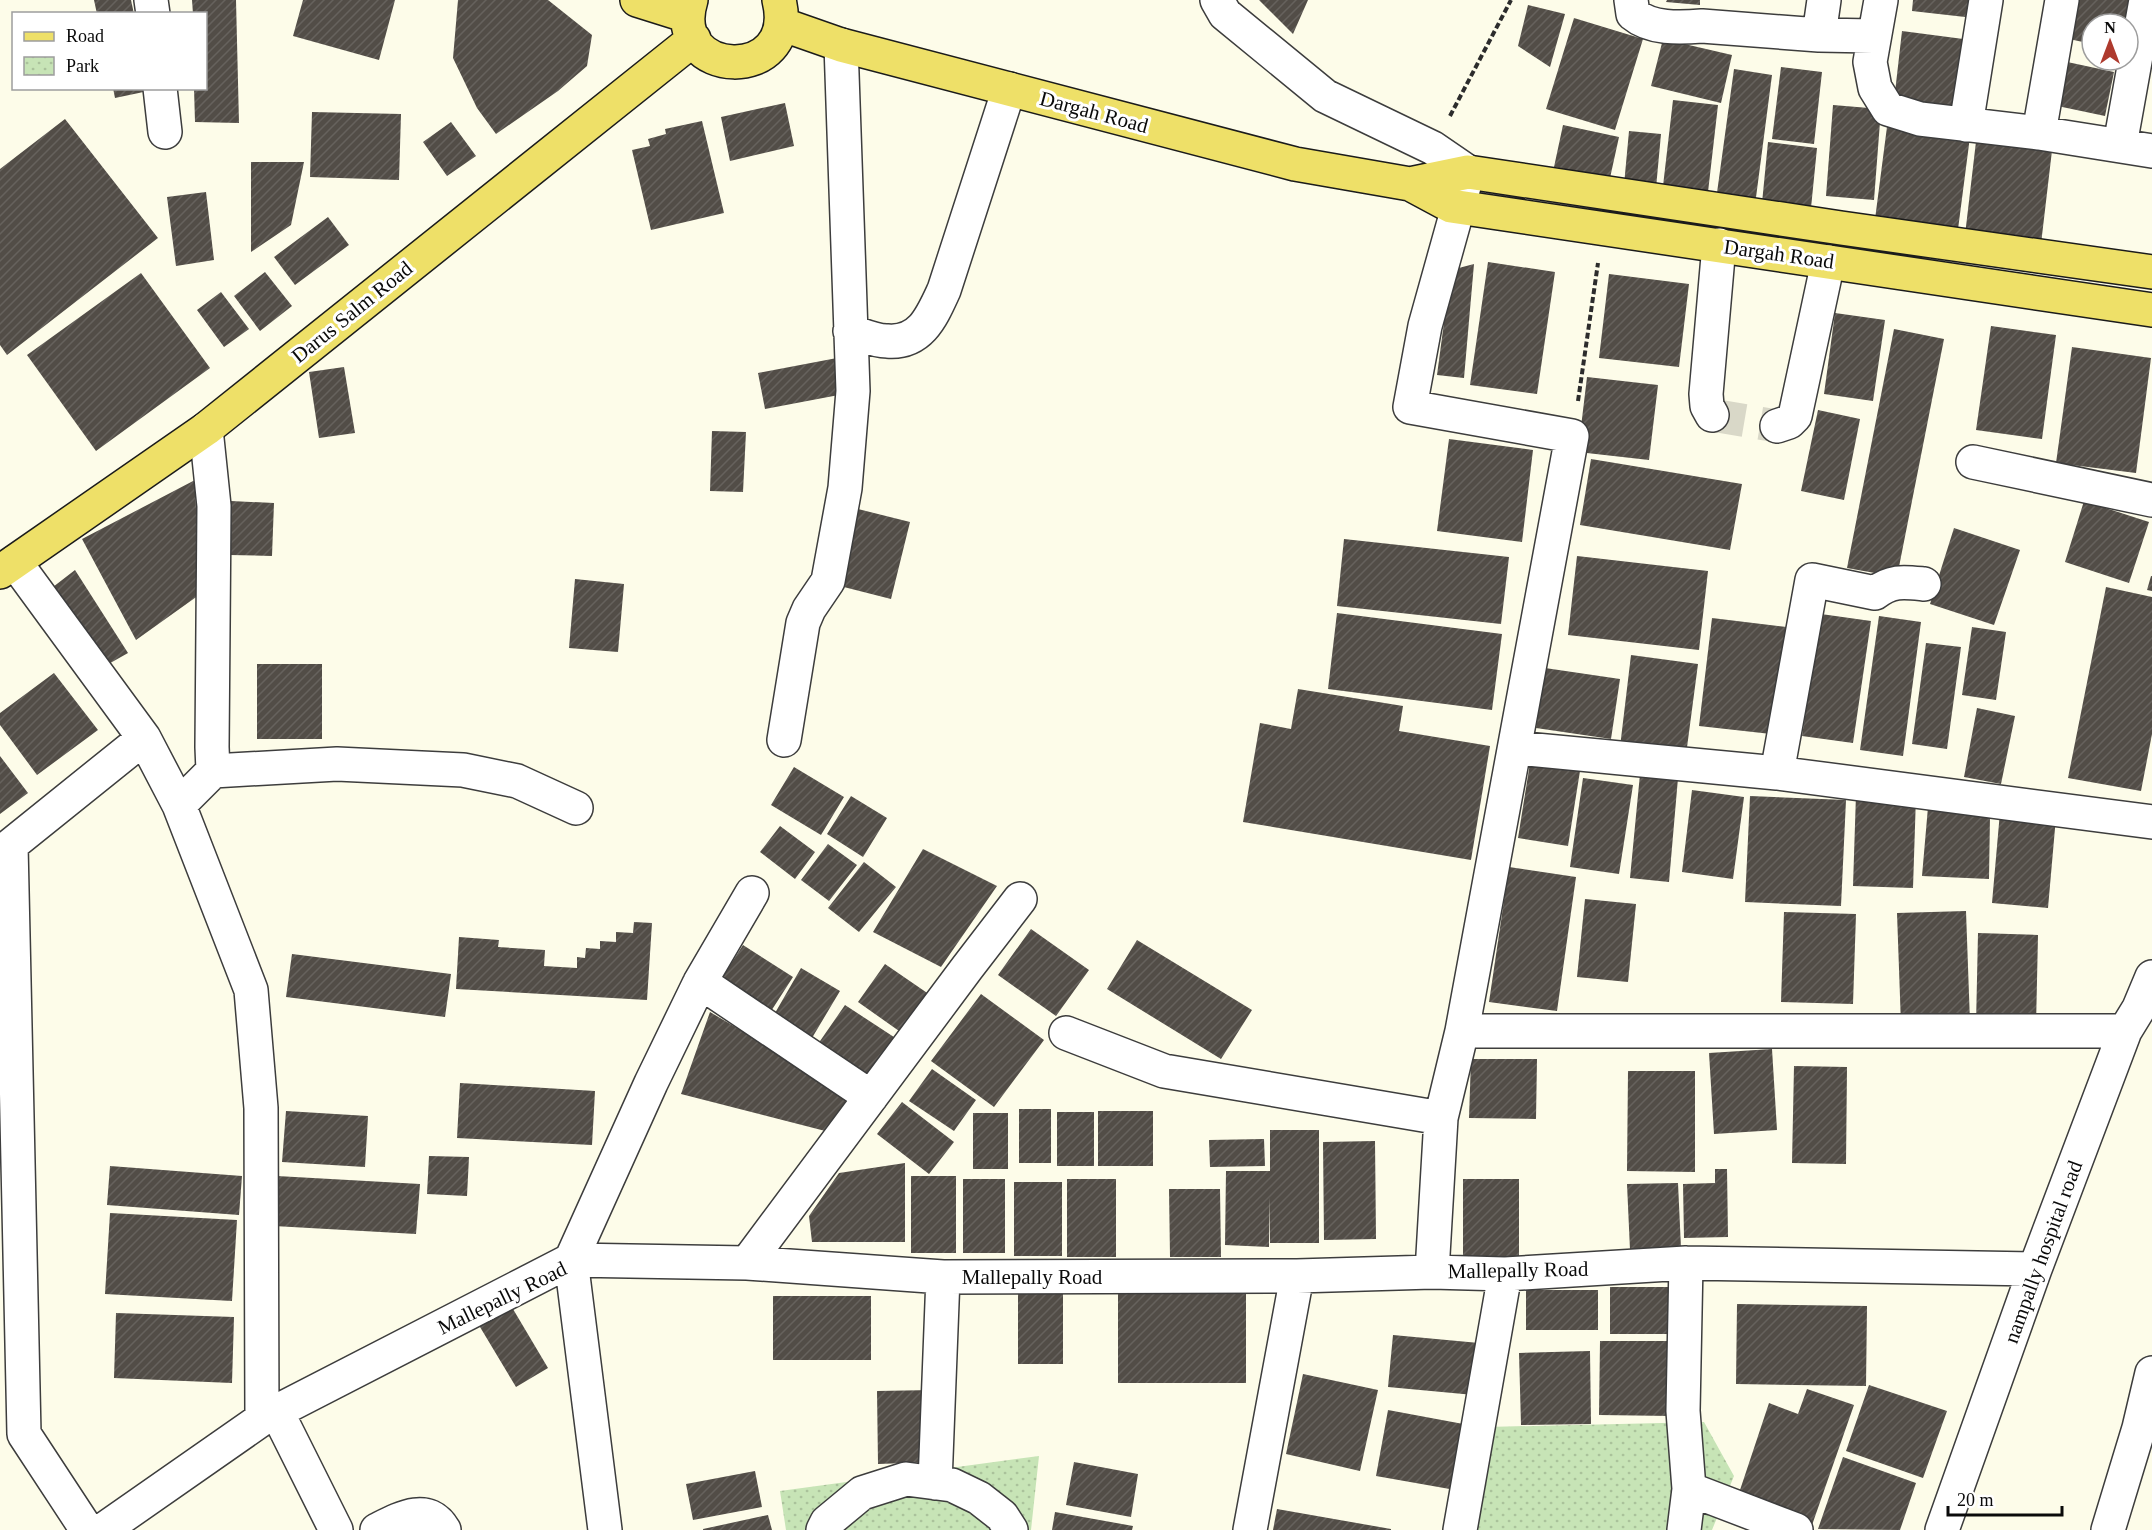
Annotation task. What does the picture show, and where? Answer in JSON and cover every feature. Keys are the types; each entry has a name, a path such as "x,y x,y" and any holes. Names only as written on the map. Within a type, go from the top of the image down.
{"main road":[{"path":"637,0 691,18 703,51 714,59 728,63 742,63 768,50 776,38 780,12"},
{"name":"Dargah Road","path":"780,12 841,45 1294,164 1410,184 1451,206 2152,310"},
{"name":"Darus Salm Road","path":"7,567 206,429 691,18"},
{"name":"Dargah Road","path":"1410,184 1467,172 2152,272"}],"street":[{"path":"1217,0 1225,14 1325,96 1432,148 1467,172 1425,326 1410,407 1572,436 1462,1031 1441,1118 1432,1272"},
{"path":"1631,0 1633,14 1642,21 1662,26 1704,13 1819,35 1873,36"},
{"path":"1819,35 1824,0"},
{"path":"1881,0 1870,62 1875,88 1888,109 1920,119 2039,133 2152,151"},
{"path":"1966,125 1986,0"},
{"path":"2039,133 2062,0"},
{"path":"2120,145 2146,0"},
{"path":"784,740 803,623 809,609 828,581 845,488 853,391 841,45"},
{"path":"850,331 886,341 900,340 920,333 932,318 944,290 1009,89"},
{"path":"160,90 165,132"},
{"path":"1712,415 1707,406 1706,394 1719,245"},
{"path":"1777,426 1789,422 1795,416 1828,262"},
{"path":"206,429 214,506 213,771"},
{"path":"1972,462 2152,501"},
{"path":"7,567 144,738 179,805 251,990 261,1108 269,1415 336,1530"},
{"path":"1777,773 1812,580 1875,593 1887,584 1906,582 1924,584"},
{"path":"87,1530 12,1429 5,848 144,738"},
{"path":"1516,748 1777,773 2152,822"},
{"path":"179,805 213,771 337,764 463,770 517,782 576,808"},
{"path":"605,1530 571,1260 651,1083 700,982 752,892"},
{"path":"747,1263 1020,899"},
{"name":"nampally hospital road","path":"1942,1530 2035,1269 2139,1016 2152,977"},
{"path":"700,982 872,1097"},
{"path":"1462,1031 2139,1016"},
{"path":"1066,1033 1164,1071 1441,1118"},
{"name":"Mallepally Road","path":"103,1530 269,1415 571,1260 747,1263 943,1277 1297,1276 1432,1272 1505,1274 1686,1263 2035,1269"},
{"path":"1684,1530 1689,1489 1683,1411 1686,1263"},
{"path":"1460,1530 1505,1274"},
{"path":"1250,1530 1297,1276"},
{"path":"935,1483 943,1277"},
{"path":"2108,1530 2146,1427 2152,1373"},
{"path":"823,1530 827,1522 862,1493 906,1479 952,1485 979,1498 1002,1516 1011,1530"},
{"path":"1689,1489 1796,1530"},
{"path":"377,1530 401,1518 419,1514 429,1515 441,1524 444,1530"}],"path":[{"path":"1432,148 1511,0"},
{"path":"1572,436 1603,230"}],"green space":[{"path":"1704,1422 1734,1476 1712,1530 1467,1530 1486,1427"},
{"path":"1039,1456 1031,1530 786,1530 780,1491"}],"building":[{"path":"94,0 131,0 134,12 97,12"},
{"path":"192,0 236,0 239,123 195,122 194,90 207,90 207,12 193,12"},
{"path":"303,0 395,0 379,60 293,36"},
{"path":"458,0 548,0 592,35 587,66 558,91 496,134 477,108 453,58"},
{"path":"1259,0 1308,0 1293,34"},
{"path":"1667,0 1700,0 1700,5 1666,2"},
{"path":"1913,0 1976,0 1974,18 1912,11"},
{"path":"2069,0 2132,0 2130,12 2080,12 2080,41 2060,37"},
{"path":"1528,5 1565,14 1550,67 1518,46"},
{"path":"1574,18 1643,39 1615,130 1546,109"},
{"path":"1902,31 1971,40 1962,109 1894,101"},
{"path":"1663,39 1732,55 1721,103 1651,86"},
{"path":"2058,60 2080,65 2080,72 2114,72 2105,116 2048,104"},
{"path":"1781,67 1822,72 1814,144 1772,139"},
{"path":"1734,69 1772,75 1755,205 1716,200"},
{"path":"113,90 153,90 115,98"},
{"path":"1673,100 1718,105 1708,192 1663,186"},
{"path":"785,103 794,146 730,161 721,117"},
{"path":"1833,105 1881,109 1874,200 1826,196"},
{"path":"312,112 401,114 399,180 310,177"},
{"path":"65,119 158,238 7,355 0,345 0,169"},
{"path":"1888,119 1971,129 1957,237 1874,227"},
{"path":"702,121 724,213 651,230 632,150 650,146 648,139 666,134 665,129"},
{"path":"451,122 476,156 447,176 423,142"},
{"path":"1563,125 1619,137 1610,178 1554,167"},
{"path":"1629,131 1661,134 1656,188 1624,185"},
{"path":"1977,133 2053,142 2041,244 1965,235"},
{"path":"1768,142 1817,148 1811,208 1762,203"},
{"path":"251,162 304,162 291,225 251,252"},
{"path":"206,192 214,260 176,266 167,197"},
{"path":"328,217 349,245 295,285 274,257"},
{"path":"1488,262 1555,272 1537,394 1470,385"},
{"path":"1474,264 1464,378 1437,375 1451,270"},
{"path":"265,272 292,306 260,331 234,296"},
{"path":"141,273 210,368 96,451 27,355"},
{"path":"1609,274 1689,284 1679,367 1599,358"},
{"path":"221,292 249,329 224,347 197,310"},
{"path":"1835,313 1885,320 1873,401 1824,394"},
{"path":"1991,326 2056,335 2042,439 1976,430"},
{"path":"1894,329 1944,339 1897,577 1847,568"},
{"path":"2072,347 2151,358 2136,473 2056,463"},
{"path":"837,358 844,394 765,409 758,373"},
{"path":"344,367 355,433 319,438 309,372"},
{"path":"1587,377 1658,385 1649,460 1578,452"},
{"path":"1818,410 1860,419 1844,500 1801,491"},
{"path":"712,431 746,432 743,492 710,491"},
{"path":"1449,439 1533,450 1522,542 1437,531"},
{"path":"1591,459 1742,484 1730,550 1580,525"},
{"path":"195,480 199,595 136,640 82,539"},
{"path":"231,501 274,503 272,556 230,555"},
{"path":"2084,501 2149,522 2129,583 2065,562"},
{"path":"850,507 910,522 891,599 832,584"},
{"path":"1954,528 2020,550 1994,625 1930,604"},
{"path":"1344,539 1509,557 1501,624 1337,606"},
{"path":"1577,556 1708,571 1699,650 1568,635"},
{"path":"75,570 128,653 105,666 53,587"},
{"path":"2152,576 2152,591 2147,590"},
{"path":"575,579 624,584 618,652 569,648"},
{"path":"2106,587 2152,597 2152,734 2141,791 2068,778"},
{"path":"1337,613 1502,634 1492,710 1328,689"},
{"path":"1821,614 1871,621 1853,743 1802,736"},
{"path":"1879,616 1921,622 1903,756 1860,750"},
{"path":"1712,618 1795,628 1781,735 1699,726"},
{"path":"1972,627 2006,632 1996,700 1962,695"},
{"path":"1926,643 1961,647 1947,749 1912,744"},
{"path":"1631,655 1698,664 1686,755 1620,747"},
{"path":"257,664 322,664 322,739 257,739"},
{"path":"1545,668 1620,679 1611,739 1536,728"},
{"path":"54,673 98,730 37,775 0,725 0,713"},
{"path":"1298,689 1403,706 1399,731 1490,746 1471,860 1243,822 1260,723 1291,729"},
{"path":"1977,708 2015,716 2001,784 1964,777"},
{"path":"0,756 28,793 0,814"},
{"path":"1530,763 1580,771 1568,846 1518,838"},
{"path":"794,767 844,797 821,835 771,805"},
{"path":"1640,774 1678,778 1669,882 1630,878"},
{"path":"1583,778 1633,785 1619,874 1570,867"},
{"path":"1692,790 1744,797 1733,879 1682,872"},
{"path":"1856,794 1916,796 1913,888 1853,886"},
{"path":"851,796 887,818 863,857 827,834"},
{"path":"1750,796 1846,800 1841,906 1745,902"},
{"path":"1928,807 1990,815 1989,879 1922,876"},
{"path":"2000,812 2056,817 2048,908 1992,903"},
{"path":"780,826 815,852 795,879 760,852"},
{"path":"828,844 857,865 829,901 801,880"},
{"path":"923,849 997,886 941,967 873,932"},
{"path":"864,862 896,887 859,932 828,908"},
{"path":"1509,867 1576,877 1557,1011 1489,1002"},
{"path":"1585,899 1636,904 1628,982 1577,977"},
{"path":"1966,911 1970,1022 1901,1025 1897,913"},
{"path":"1784,912 1856,914 1853,1004 1781,1002"},
{"path":"634,922 652,923 647,1000 456,989 459,937 499,940 498,947 545,950 544,966 577,968 577,957 585,958 586,948 600,949 600,941 616,942 616,932 633,933"},
{"path":"1031,929 1089,970 1056,1016 998,975"},
{"path":"1978,933 2038,935 2036,1027 1976,1025"},
{"path":"1137,940 1252,1010 1221,1059 1107,989"},
{"path":"743,945 793,977 766,1019 716,987"},
{"path":"292,954 451,974 445,1017 286,997"},
{"path":"885,964 936,999 909,1038 858,1002"},
{"path":"801,968 840,991 809,1043 771,1020"},
{"path":"981,994 1044,1040 994,1107 931,1061"},
{"path":"845,1005 900,1041 874,1081 818,1044"},
{"path":"710,1012 855,1098 837,1134 681,1094"},
{"path":"1772,1049 1777,1130 1714,1134 1709,1053"},
{"path":"1471,1059 1537,1059 1536,1119 1469,1118"},
{"path":"1794,1066 1847,1067 1846,1164 1792,1163"},
{"path":"932,1069 976,1100 954,1131 909,1101"},
{"path":"1628,1071 1695,1071 1695,1172 1627,1171"},
{"path":"460,1083 595,1091 592,1145 457,1138"},
{"path":"902,1102 954,1142 929,1174 877,1134"},
{"path":"1019,1109 1051,1109 1051,1163 1019,1163"},
{"path":"286,1111 368,1116 365,1167 282,1162"},
{"path":"1098,1111 1153,1111 1153,1166 1098,1166"},
{"path":"1057,1112 1094,1112 1094,1166 1057,1166"},
{"path":"973,1113 1008,1113 1008,1169 973,1169"},
{"path":"1270,1130 1319,1130 1319,1243 1270,1243 1269,1197 1269,1247 1225,1245 1226,1171 1270,1171"},
{"path":"1264,1139 1265,1166 1210,1167 1209,1140"},
{"path":"1375,1141 1376,1239 1324,1240 1323,1142"},
{"path":"429,1156 469,1157 467,1196 427,1194"},
{"path":"905,1163 905,1242 812,1242 809,1216 839,1173"},
{"path":"110,1166 242,1176 239,1215 107,1205"},
{"path":"1715,1169 1727,1169 1728,1237 1684,1238 1683,1184 1715,1183"},
{"path":"277,1176 420,1184 416,1234 274,1226"},
{"path":"911,1176 956,1176 956,1253 911,1253"},
{"path":"963,1179 1005,1179 1005,1253 963,1253"},
{"path":"1067,1179 1116,1179 1116,1257 1067,1257"},
{"path":"1463,1179 1519,1179 1519,1257 1463,1258"},
{"path":"1014,1182 1062,1182 1062,1256 1014,1256"},
{"path":"1678,1183 1681,1248 1630,1250 1627,1184"},
{"path":"1169,1189 1220,1189 1221,1257 1170,1257"},
{"path":"110,1213 237,1220 232,1301 105,1294"},
{"path":"1610,1287 1672,1287 1673,1334 1610,1334"},
{"path":"1018,1289 1063,1289 1063,1364 1018,1364"},
{"path":"1526,1290 1598,1290 1598,1330 1526,1330"},
{"path":"1118,1294 1246,1294 1246,1383 1118,1383"},
{"path":"773,1296 871,1296 871,1360 773,1360"},
{"path":"510,1304 548,1368 516,1387 477,1322"},
{"path":"1737,1304 1867,1306 1866,1386 1736,1384"},
{"path":"116,1313 234,1317 232,1383 114,1378"},
{"path":"1393,1335 1479,1343 1474,1395 1388,1387"},
{"path":"1600,1341 1671,1341 1671,1416 1599,1415"},
{"path":"1590,1351 1591,1424 1521,1425 1519,1353"},
{"path":"1303,1374 1378,1390 1360,1471 1286,1454"},
{"path":"1869,1385 1947,1411 1923,1478 1846,1451"},
{"path":"1807,1389 1854,1405 1811,1528 1736,1502 1769,1403 1798,1414"},
{"path":"934,1390 935,1462 878,1464 877,1391"},
{"path":"1388,1410 1474,1426 1461,1491 1376,1476"},
{"path":"1843,1457 1916,1483 1900,1530 1818,1529"},
{"path":"1074,1462 1138,1474 1131,1517 1066,1505"},
{"path":"755,1471 762,1507 693,1520 686,1484"},
{"path":"1277,1509 1391,1529 1391,1530 1273,1530"},
{"path":"1055,1512 1133,1526 1132,1530 1052,1530"},
{"path":"768,1515 772,1530 703,1530 703,1529"}],"tunnel":[{"path":"1712,415 1777,426"}]}
